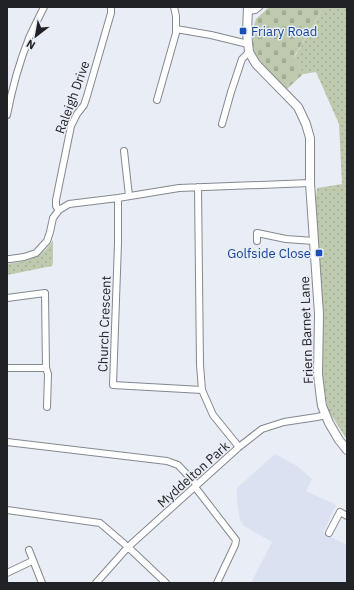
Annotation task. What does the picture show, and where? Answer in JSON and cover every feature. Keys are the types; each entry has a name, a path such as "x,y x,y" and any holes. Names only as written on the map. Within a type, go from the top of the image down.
{"main road":[{"path":"248,9 247,33 249,48"},
{"name":"Friern Barnet Lane","path":"249,48 256,64 298,107 306,124 310,138 310,183 318,314 318,374 321,399 326,415 334,431 347,450"}],"street":[{"path":"7,115 10,91 29,38 44,7"},
{"name":"Raleigh Drive","path":"7,259 24,257 36,252 47,241 53,218 59,210 56,206 56,200 71,126 76,114 84,105 111,13 111,7"},
{"path":"157,100 176,29 174,7"},
{"path":"248,9 255,10 259,7"},
{"path":"176,29 211,34 249,48 242,59 222,124"},
{"path":"124,151 128,196"},
{"path":"59,210 69,204 179,188 310,183"},
{"path":"198,187 200,365 202,390 213,415 239,447"},
{"name":"Church Crescent","path":"118,198 118,243 113,385 202,390"},
{"path":"257,241 257,233 286,239 314,241"},
{"path":"7,298 45,293 46,368 48,374 47,407"},
{"path":"7,368 46,368"},
{"name":"Myddelton Park","path":"96,583 128,547 239,447 262,429 284,422 317,418 326,415"},
{"path":"7,442 167,461 178,464 236,540 236,544 217,583"},
{"path":"7,510 100,523 166,583"},
{"path":"329,533 340,512 347,516"},
{"path":"29,550 32,561 42,583"},
{"path":"7,573 32,561"}],"shaded area":[{"path":"275,454 297,466 312,479 306,491 336,505 323,533 347,545 347,583 251,583 272,542 244,526 240,520 237,488"}],"green space":[{"path":"269,7 324,7 294,57 303,74 286,90 255,54 253,46 253,28 256,19"},
{"path":"324,7 347,7 347,440 328,410 321,372 323,314 314,215 317,188 342,184 339,124 316,72 303,74 294,58"},
{"path":"53,240 52,266 7,275 7,264 21,262 39,255"}],"place":[{"name":"Friary Road","path":"243,31"},
{"name":"Golfside Close","path":"319,253"}]}
